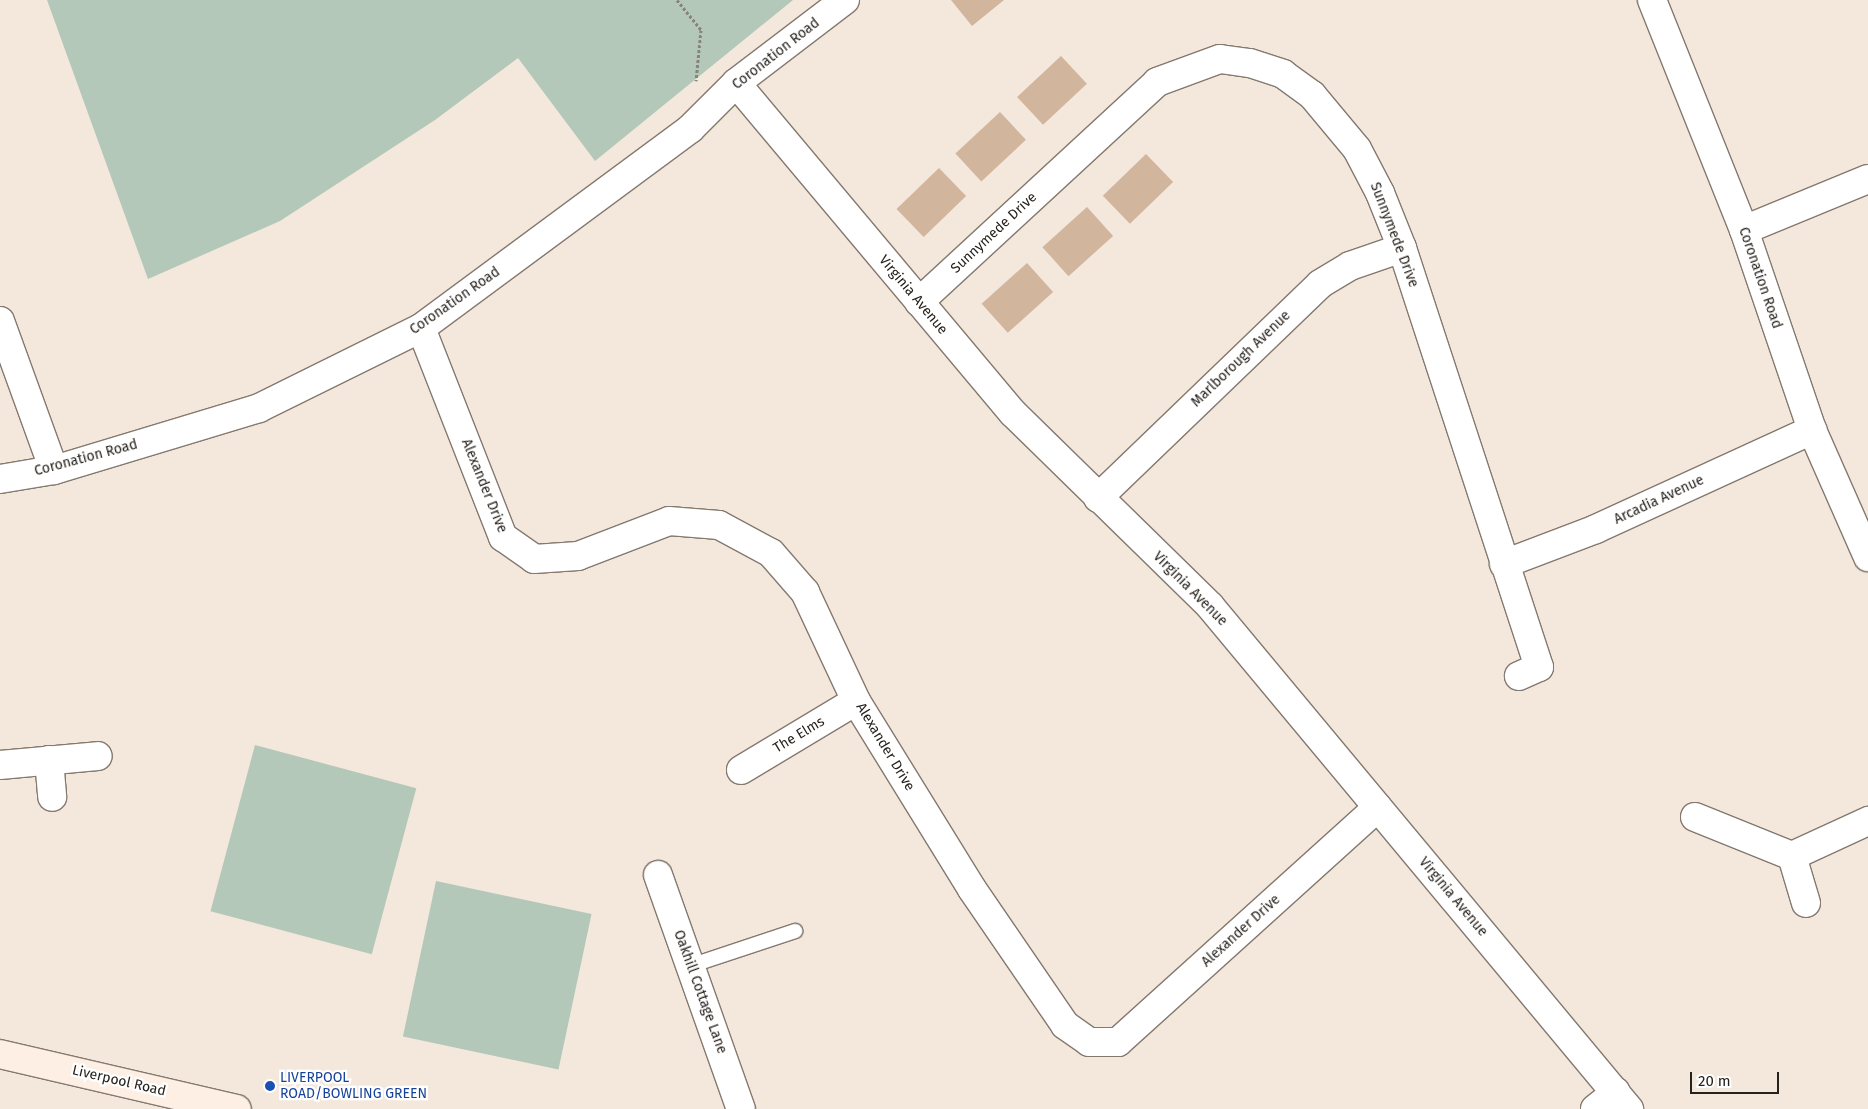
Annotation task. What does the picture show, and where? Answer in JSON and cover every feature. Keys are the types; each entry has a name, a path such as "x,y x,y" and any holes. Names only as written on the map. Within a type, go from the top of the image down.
{"main road":[{"name":"Liverpool Road","path":"0,1054 237,1109"}],"street":[{"name":"Coronation Road","path":"0,479 54,470 259,408 421,328 690,129 736,83 846,0"},
{"name":"Coronation Road","path":"1652,0 1744,230 1812,430 1868,557"},
{"name":"Sunnymede Drive","path":"919,302 1157,82 1220,59 1250,63 1283,74 1312,95 1357,149 1380,193 1402,248 1539,667 1520,676"},
{"name":"Virginia Avenue","path":"736,83 1013,413 1210,606 1622,1100"},
{"path":"1744,230 1868,179"},
{"name":"Marlborough Avenue","path":"1098,498 1320,284 1350,266 1402,248"},
{"path":"0,321 54,470"},
{"name":"Alexander Drive","path":"421,328 503,537 534,559 578,556 668,521 719,525 771,553 805,592 856,700 972,889 1065,1025 1089,1042 1118,1042 1378,807"},
{"name":"Arcadia Avenue","path":"1504,564 1596,529 1812,430"},
{"name":"The Elms","path":"741,770 856,700"},
{"path":"0,765 98,756"},
{"path":"49,760 52,797"},
{"path":"1695,817 1792,856 1868,821"},
{"path":"1792,856 1806,903"},
{"name":"Oakhill Cottage Lane","path":"658,875 741,1109"},
{"path":"1595,1109 1622,1100"}],"lane":[{"path":"690,966 795,931"}],"path":[{"path":"677,0 701,30 690,129"}],"green space":[{"path":"47,0 793,0 595,161 518,58 435,120 280,221 148,279"},
{"path":"255,745 416,788 372,954 210,911"},
{"path":"436,881 592,914 558,1070 403,1037"}],"building":[{"path":"951,0 1004,0 972,26"},
{"path":"1061,56 1087,84 1043,125 1017,97"},
{"path":"1000,112 1026,140 981,181 955,154"},
{"path":"1146,154 1173,182 1130,224 1103,196"},
{"path":"939,168 966,196 924,237 897,209"},
{"path":"1087,207 1113,236 1069,276 1042,247"},
{"path":"1027,263 1053,292 1008,333 982,304"}],"place":[{"name":"LIVERPOOL ROAD/BOWLING GREEN","path":"270,1086"}]}
